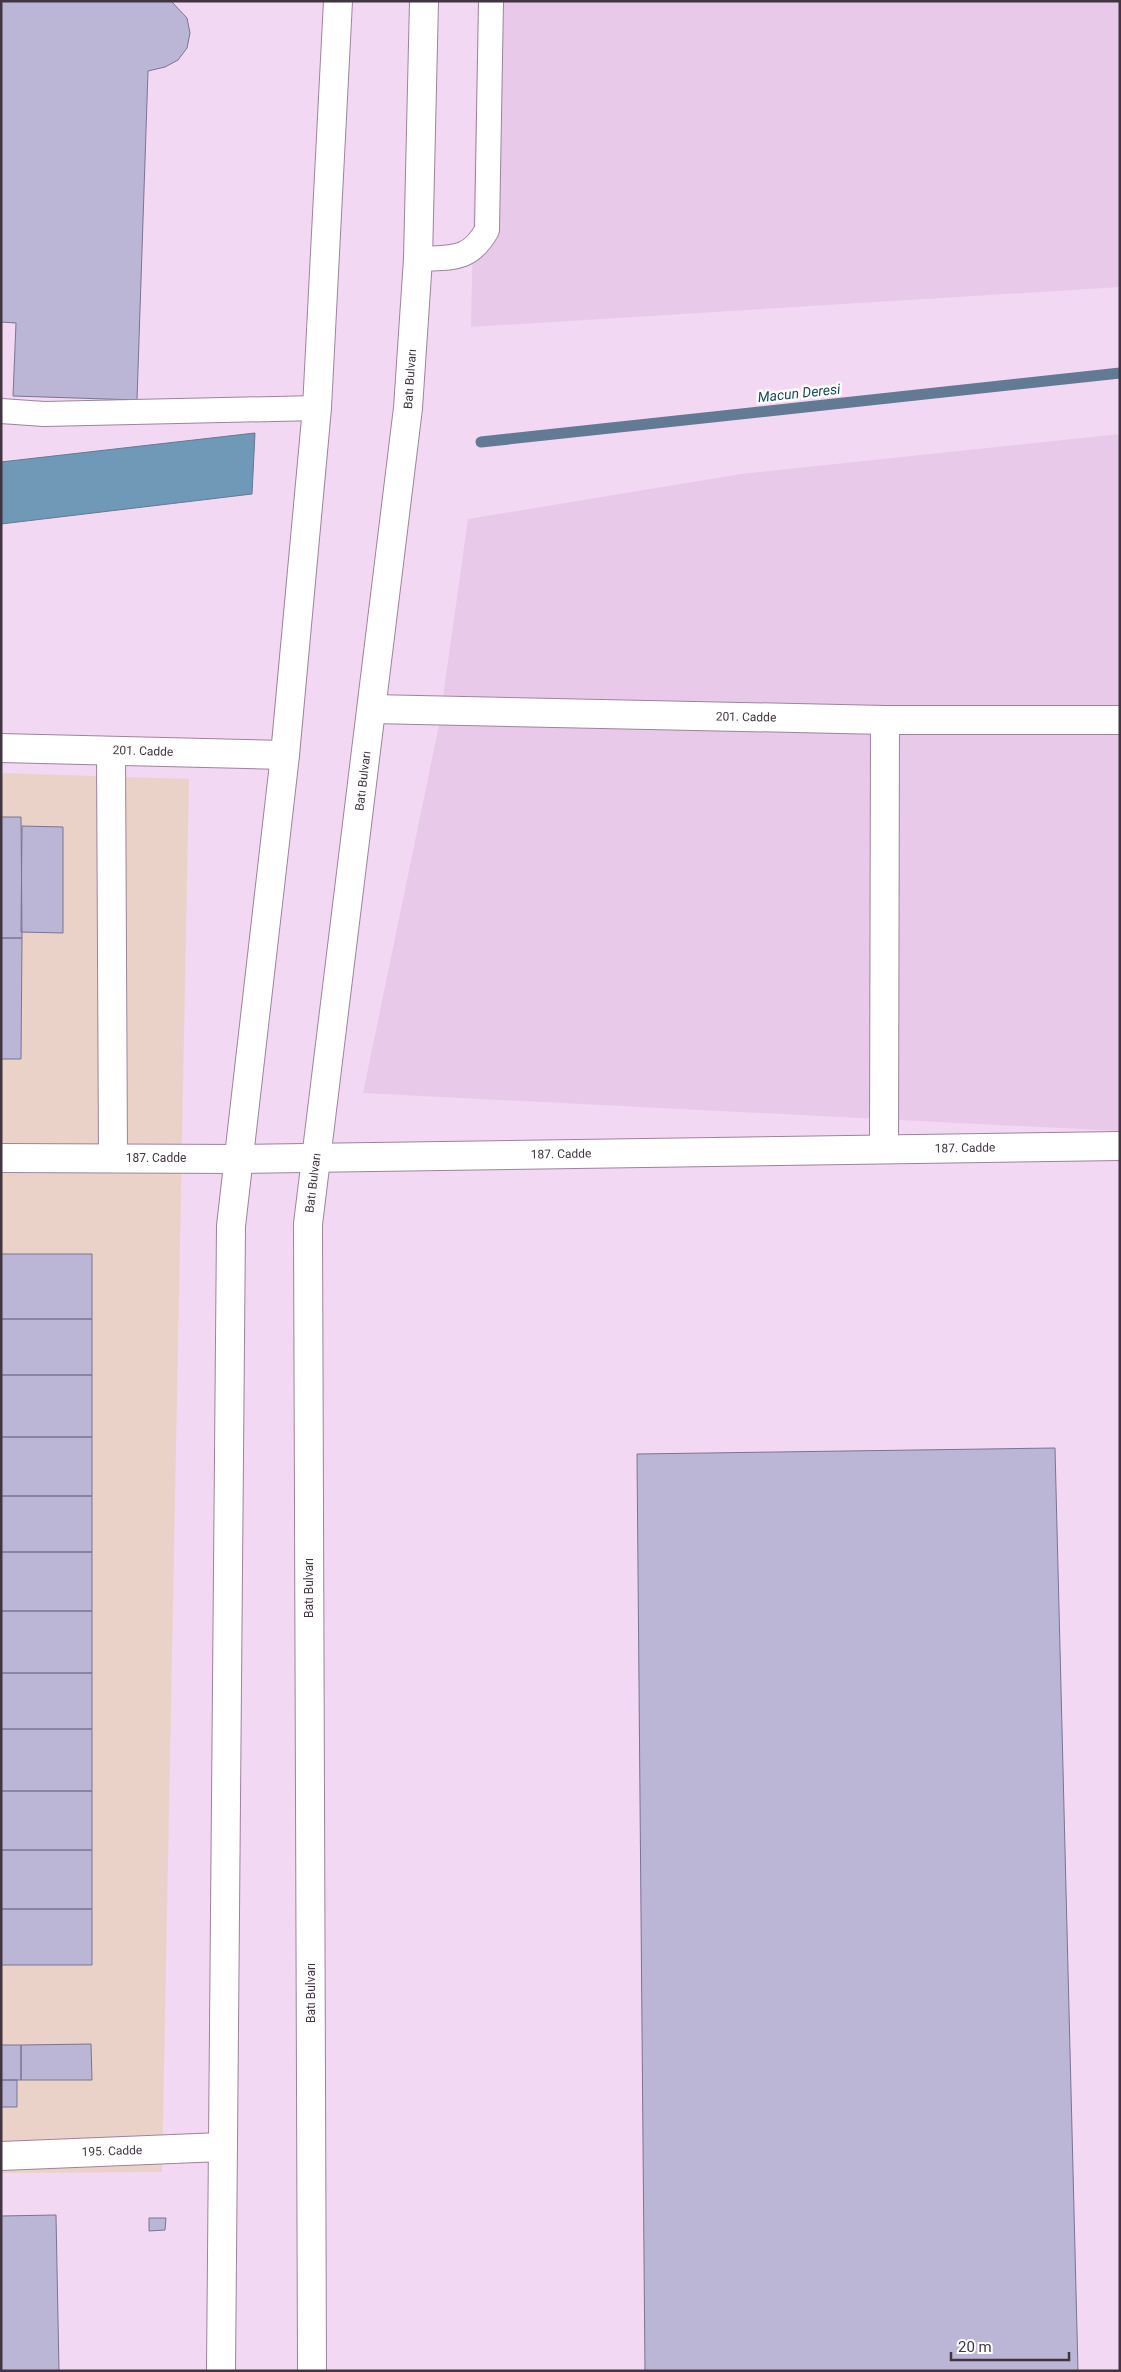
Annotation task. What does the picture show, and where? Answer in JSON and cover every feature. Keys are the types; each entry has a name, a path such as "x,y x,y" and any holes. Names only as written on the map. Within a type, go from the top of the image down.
{"main road":[{"path":"221,2371 231,1226 286,755 317,408 338,1"},
{"name":"Batı Bulvarı","path":"312,2371 308,1224 408,408 418,259 424,1"},
{"name":"201. Cadde","path":"372,709 885,720 1120,720"},
{"path":"884,1149 885,720"},
{"name":"201. Cadde","path":"1,748 286,755"},
{"path":"111,751 113,1158"},
{"name":"187. Cadde","path":"1,1158 239,1159 1120,1146"},
{"name":"195. Cadde","path":"1,2156 222,2147"}],"lane":[{"path":"418,259 464,255 480,242 487,230 491,1"},
{"path":"1,411 44,414 317,408"}],"shaded area":[{"path":"478,1 1120,1 1120,287 471,327"},
{"path":"1120,434 1120,1131 363,1093 439,725 468,519 741,474"},
{"path":"1,773 189,779 162,2172 1,2173"}],"water":[{"path":"255,433 252,494 1,524 1,462"}],"building":[{"path":"1,1 171,1 187,18 190,33 187,48 178,60 165,67 148,71 137,400 13,396 16,323 1,322"},
{"path":"1,817 21,817 22,938 1,938"},
{"path":"22,826 63,827 63,933 21,932"},
{"path":"1,938 22,938 21,1059 1,1059"},
{"path":"1,1254 92,1254 92,1319 1,1319"},
{"path":"1,1319 92,1319 92,1375 1,1375"},
{"path":"1,1375 92,1375 92,1437 1,1437"},
{"path":"1,1437 92,1437 92,1496 1,1496"},
{"path":"1055,1448 1078,2371 645,2371 637,1454"},
{"path":"1,1496 92,1496 92,1552 1,1552"},
{"path":"1,1552 92,1552 92,1611 1,1611"},
{"path":"1,1611 92,1611 92,1673 1,1673"},
{"path":"1,1673 92,1673 92,1729 1,1729"},
{"path":"1,1729 92,1729 92,1791 1,1791"},
{"path":"1,1791 92,1791 92,1850 1,1850"},
{"path":"1,1850 92,1850 92,1909 1,1909"},
{"path":"1,1909 92,1909 92,1965 1,1965"},
{"path":"91,2044 92,2080 21,2080 21,2045"},
{"path":"1,2045 21,2045 21,2080 1,2080"},
{"path":"1,2080 17,2080 17,2107 1,2107"},
{"path":"56,2215 59,2371 1,2371 1,2216"},
{"path":"149,2218 166,2218 165,2230 149,2231"}],"waterway":[{"name":"Macun Deresi","path":"481,442 1120,373"}]}
